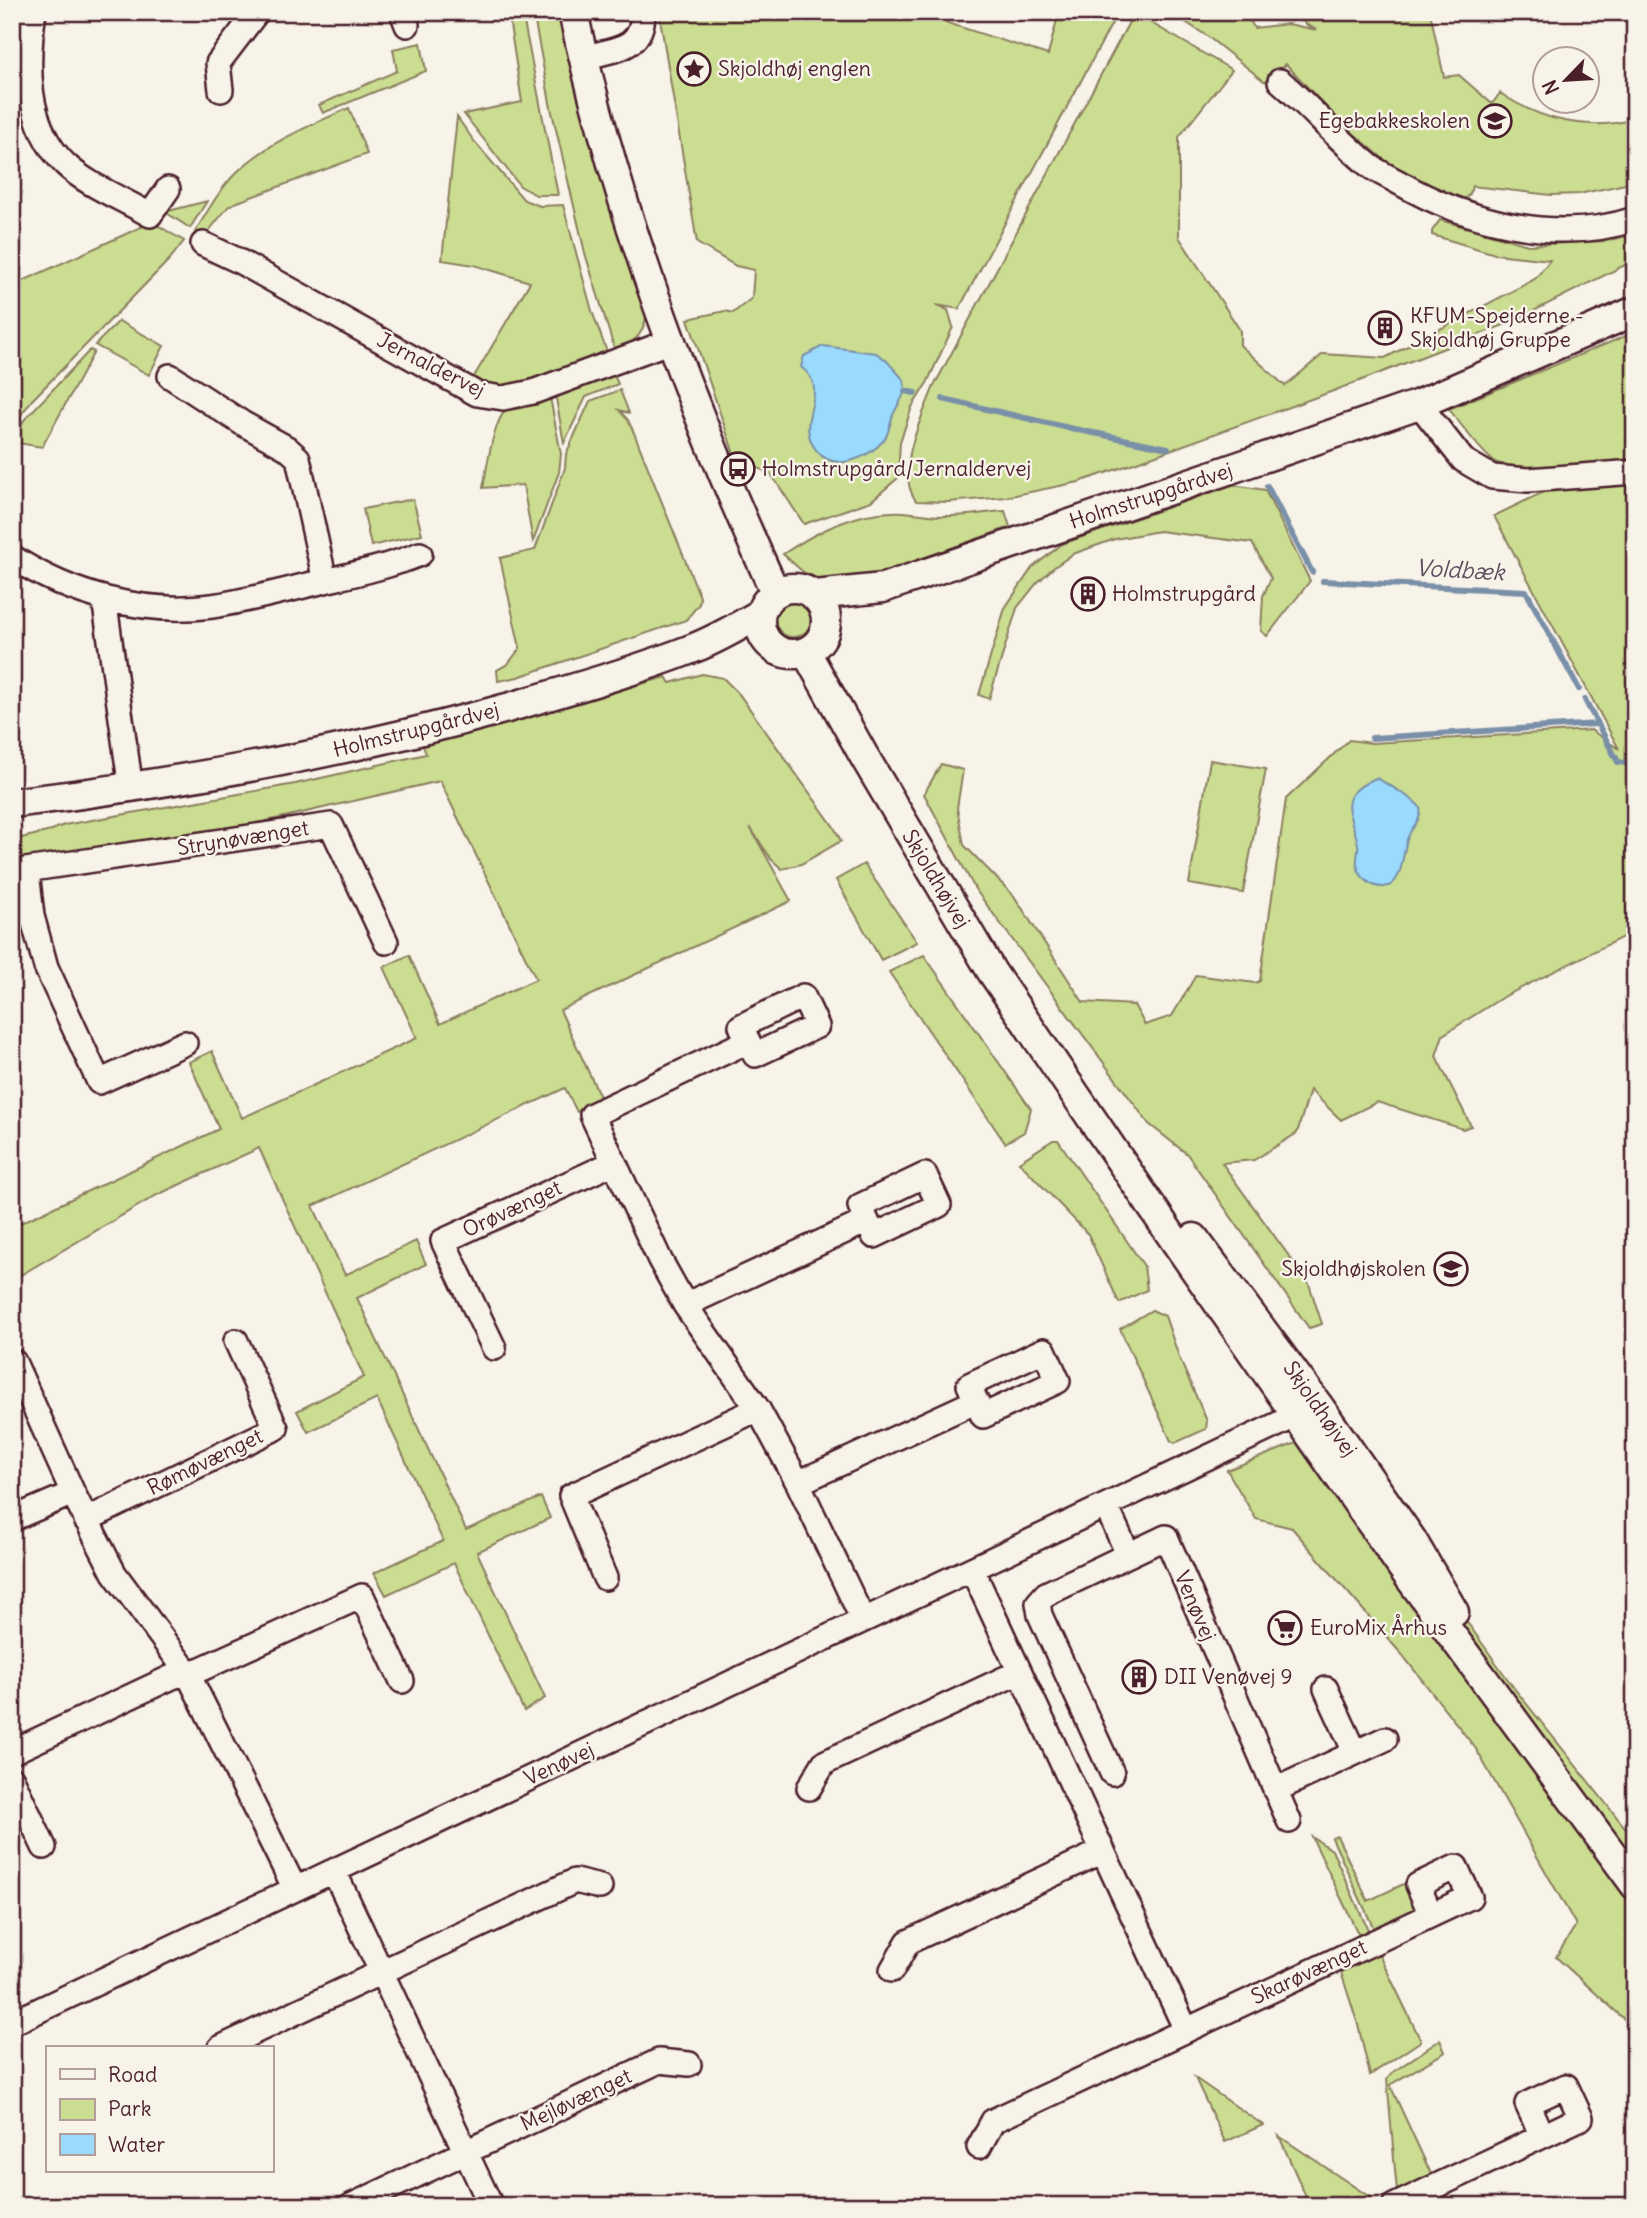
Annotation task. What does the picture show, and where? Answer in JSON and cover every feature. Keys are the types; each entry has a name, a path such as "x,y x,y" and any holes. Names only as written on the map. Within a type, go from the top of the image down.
{"street":[{"path":"34,12 28,52 29,82 43,132 66,165 150,215 168,188"},
{"path":"221,90 218,63 257,12"},
{"path":"573,12 583,58 624,200 671,341 748,533 768,603 761,628 773,648 789,654 806,652 821,640 826,628 825,608 815,595 792,587 768,603"},
{"path":"583,58 630,45 640,33 643,12"},
{"path":"1280,81 1371,167 1427,199 1470,216 1520,226 1567,230 1614,226 1635,219"},
{"name":"Jernaldervej","path":"203,244 237,260 477,394 503,398 533,392 671,341"},
{"name":"Holmstrupgårdvej","path":"815,595 883,588 1419,404 1635,311"},
{"path":"170,376 242,423 287,448 298,458 325,581"},
{"path":"1419,404 1463,460 1492,477 1528,480 1635,472"},
{"path":"12,557 50,579 104,598 164,607 209,606 239,601 387,567 420,554"},
{"name":"Holmstrupgårdvej","path":"826,628 883,588"},
{"path":"104,598 131,789"},
{"name":"Holmstrupgårdvej","path":"695,648 768,603"},
{"name":"Holmstrupgårdvej","path":"12,803 131,789 390,738 533,700 695,648 767,642"},
{"name":"Skjoldhøjvej","path":"806,652 950,905 992,972 1175,1241 1307,1410 1406,1573 1635,1885"},
{"name":"Strynøvænget","path":"186,1043 99,1082 46,967 20,872 331,825 386,942"},
{"path":"748,1041 592,1115 660,1260 685,1305 758,1409 798,1483 863,1620"},
{"name":"Orøvænget","path":"494,1348 443,1241 614,1163"},
{"path":"685,1305 867,1221"},
{"name":"Rømøvænget","path":"86,1520 276,1428 236,1341"},
{"path":"14,1362 72,1493 114,1573 187,1672 295,1889"},
{"path":"798,1483 976,1401"},
{"path":"605,1578 571,1496 758,1409"},
{"name":"Venøvej","path":"12,2023 1307,1410"},
{"path":"12,1519 72,1493"},
{"path":"1106,1506 1128,1554"},
{"name":"Venøvej","path":"1112,1773 1038,1609 1038,1603 1046,1594 1166,1537 1289,1821"},
{"path":"972,1569 1186,2030"},
{"path":"12,1752 172,1677 201,1669 362,1597 402,1681"},
{"path":"809,1788 824,1763 1019,1672"},
{"path":"1326,1689 1355,1752"},
{"path":"1275,1790 1385,1739"},
{"path":"12,1779 44,1847"},
{"path":"892,1970 908,1942 1103,1851"},
{"path":"334,1871 491,2206"},
{"path":"224,2046 575,1881 600,1887"},
{"name":"Skarøvænget","path":"979,2147 993,2120 1431,1915"},
{"name":"Mejløvænget","path":"351,2206 659,2060 689,2064"},
{"path":"1394,2206 1542,2136"}],"green space":[{"path":"508,12 522,12 558,195 536,195 520,186 464,114 522,102"},
{"path":"533,12 563,12 647,308 645,324 639,335 615,351 585,253 551,108"},
{"path":"659,12 913,12 1048,55 1059,12 1118,12 959,309 936,305 948,310 953,327 927,383 912,407 900,442 898,478 871,501 804,524 771,474 735,457 688,319 725,311 733,313 752,298 754,270 736,266 697,243"},
{"name":"Egebakkeskolen","path":"1170,12 1246,12 1254,28 1288,24 1317,30 1305,24 1299,12 1430,12 1444,77 1459,75 1492,104 1500,93 1532,110 1532,116 1546,116 1582,124 1617,123 1635,119 1635,182 1579,194 1551,195 1472,186 1470,194 1461,202 1399,172 1341,123 1286,64 1269,82 1264,81 1207,36"},
{"path":"1134,13 1232,70 1179,137 1179,237 1240,330 1240,345 1285,386 1323,354 1385,358 1535,279 1550,260 1495,254 1432,235 1440,220 1528,245 1606,241 1635,234 1635,260 1514,321 1336,390 1079,482 1006,497 948,502 916,501 910,489 909,460 917,428 934,386"},
{"path":"421,43 426,71 323,113 319,105 397,71 393,49"},
{"path":"349,108 367,154 235,203 228,207 204,237 195,232 224,187 248,162 290,136"},
{"path":"457,117 524,200 540,206 563,205 592,311 608,355 541,381 523,385 506,387 472,380 530,282 474,265 442,260"},
{"path":"207,201 190,228 165,212"},
{"path":"152,222 184,241 169,260 32,400 12,427 12,278 23,281"},
{"path":"119,321 164,346 149,375 95,345"},
{"path":"1635,332 1635,461 1522,467 1495,462 1484,453 1449,409"},
{"path":"90,350 94,352 42,447 12,442 24,420"},
{"path":"613,373 618,384 586,397 564,443 555,393"},
{"path":"620,390 629,413 619,410 634,433 700,597 699,604 686,620 518,677 498,681 497,670 508,664 520,648 500,558 535,550 565,468 566,454 590,401"},
{"path":"550,397 561,454 559,472 533,542 523,485 483,488 492,442 505,410 521,402"},
{"path":"1635,482 1635,931 1503,997 1443,1035 1436,1056 1471,1126 1463,1129 1377,1102 1341,1120 1310,1090 1297,1133 1254,1160 1222,1163 1309,1284 1322,1324 1309,1328 1187,1154 1149,1124 975,889 924,794 941,764 963,770 957,808 964,845 1014,896 1083,1002 1134,1005 1145,1025 1172,1016 1196,975 1255,983 1260,981 1286,799 1349,740 1372,743 1591,730 1619,749 1494,516 1556,486"},
{"path":"1233,485 1265,490 1310,581 1267,636 1261,631 1263,596 1271,578 1252,543 1159,531 1115,539 1073,554 1037,583 1017,608 989,699 979,695 1005,608 1032,568 1062,544"},
{"path":"413,499 422,534 371,546 363,509"},
{"path":"1005,511 1010,527 863,580 826,582 803,572 783,554 840,523 871,514 903,512 946,516"},
{"path":"793,601 806,606 811,619 806,632 793,637 780,632 775,619 780,606"},
{"path":"702,674 723,678 739,694 834,827 841,841 801,864 782,869 771,859 750,827 791,901 560,1010 602,1101 577,1112 565,1088 313,1206 345,1275 416,1241 426,1264 357,1298 466,1530 541,1497 550,1518 477,1552 545,1698 524,1711 454,1563 386,1595 374,1573 443,1541 377,1399 308,1432 297,1411 364,1377 259,1148 157,1195 12,1280 12,1227 219,1129 189,1062 212,1051 242,1118 417,1038 384,967 409,955 440,1024 536,979 440,781 254,824 108,850 12,859 12,840 64,825 295,784 426,754 423,746 666,677 670,683"},
{"path":"1210,760 1266,769 1243,893 1189,884"},
{"path":"864,864 917,942 881,960 836,880"},
{"path":"924,955 1031,1109 1024,1132 1005,1143 889,972"},
{"path":"1053,1140 1058,1140 1144,1266 1147,1290 1119,1303 1088,1234 1019,1162"},
{"path":"1152,1310 1165,1316 1180,1360 1207,1421 1206,1429 1175,1443 1171,1441 1120,1329"},
{"path":"1330,1430 1514,1688 1635,1840 1635,2029 1556,1957 1576,1925 1476,1749 1404,1657 1292,1528 1256,1519 1227,1470"},
{"path":"1337,1836 1368,1901 1412,1880 1422,1908 1377,1931 1374,1929 1332,1838"},
{"path":"1312,1837 1332,1850 1370,1934 1360,1938"},
{"path":"1377,1950 1421,2041 1370,2075 1340,1969"},
{"path":"1440,2040 1445,2052 1390,2085 1432,2176 1397,2192 1387,2079"},
{"path":"1195,2078 1263,2125 1225,2142"},
{"path":"1279,2136 1371,2198 1369,2206 1310,2206"}],"water":[{"path":"823,346 876,353 904,380 903,394 886,437 870,452 843,462 825,458 810,440 808,428 814,386 801,367 804,356"},
{"path":"1376,778 1420,808 1418,819 1406,843 1399,874 1391,885 1384,887 1371,884 1358,869 1358,844 1348,806 1354,792"}],"waterway":[{"name":"Voldbæk","path":"905,391 915,393"},
{"name":"Voldbæk","path":"943,399 1168,448"},
{"name":"Voldbæk","path":"1267,486 1312,572"},
{"name":"Voldbæk","path":"1323,581 1526,591 1579,689"},
{"name":"Voldbæk","path":"1585,700 1618,762 1635,764"},
{"path":"1372,738 1598,724"}],"place":[{"name":"Skjoldhøj englen","path":"694,69"},
{"name":"Egebakkeskolen","path":"1495,121"},
{"name":"KFUM-Spejderne - Skjoldhøj Gruppe","path":"1385,328"},
{"name":"Holmstrupgård/Jernaldervej","path":"738,469"},
{"name":"Holmstrupgård","path":"1088,594"},
{"name":"Skjoldhøjskolen","path":"1451,1269"},
{"name":"EuroMix Århus","path":"1285,1628"},
{"name":"DII Venøvej 9","path":"1139,1677"}]}
